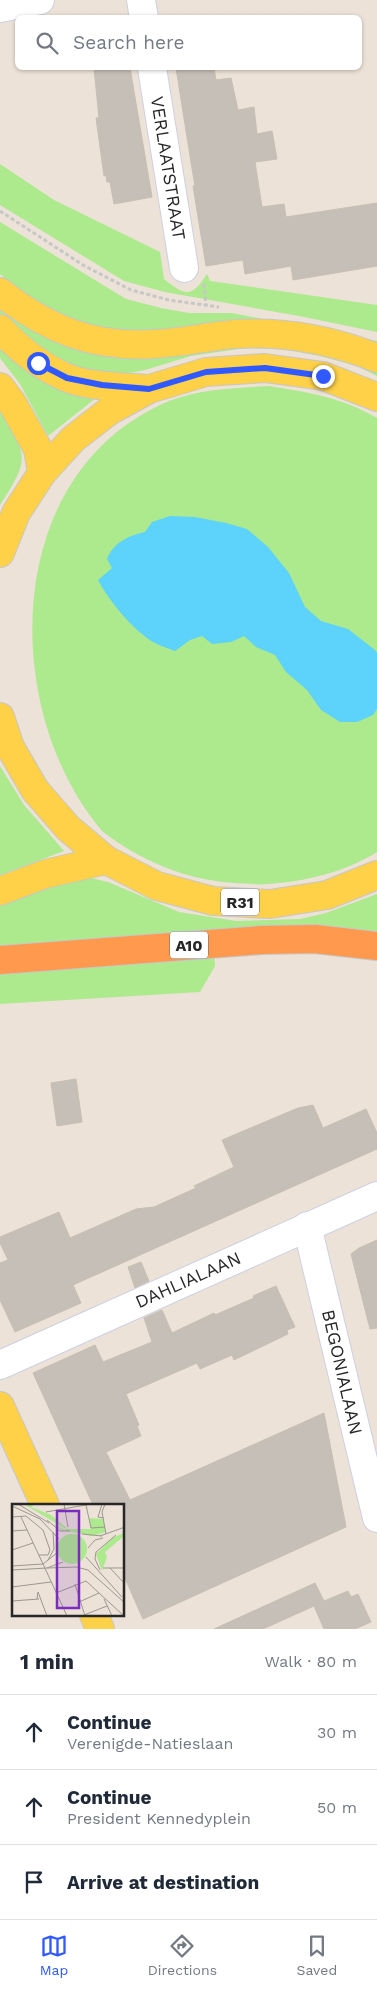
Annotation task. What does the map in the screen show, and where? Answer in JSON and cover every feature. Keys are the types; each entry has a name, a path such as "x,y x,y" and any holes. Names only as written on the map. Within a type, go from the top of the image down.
{"highway":[{"name":"A10","path":"0,960 262,940 315,940 377,946"}],"main road":[{"path":"0,292 23,310 54,327 89,339 116,344 152,345 235,334 274,334 314,338 353,348 377,358"},
{"path":"0,330 38,363 67,378 102,385 149,389"},
{"path":"0,553 16,513 42,472 72,439 109,411 149,389 206,372 265,368 323,376 377,397"},
{"path":"0,387 12,403 38,449 42,472"},
{"name":"R31","path":"0,717 10,747 35,790 68,828 106,860 157,886 213,901 270,904 327,895 377,875"},
{"path":"0,891 44,874 106,860"},
{"path":"0,1406 45,1504"},
{"path":"94,1616 100,1629"}],"street":[{"path":"0,8 40,0"},
{"path":"141,0 144,15"},
{"name":"VERLAATSTRAAT","path":"152,70 184,268"},
{"name":"DAHLIALAAN","path":"0,1365 377,1196"},
{"name":"BEGONIALAAN","path":"307,1226 377,1518"}],"green space":[{"path":"0,164 54,200 160,252 164,279 177,289 188,292 192,291 202,282 207,274 210,281 377,305 377,332 165,292 124,281 0,205"},
{"path":"0,222 126,299 189,313 232,313 377,341 377,348 140,335 97,330 34,306 0,274"},
{"path":"0,302 70,342 269,342 377,367 377,376 357,366 320,356 282,349 245,348 191,356 145,370 116,376 65,367 0,318"},
{"path":"0,341 101,394 48,436 20,384 0,358"},
{"path":"269,386 311,393 352,405 377,418 377,852 352,865 324,875 281,883 234,883 198,878 164,867 131,851 102,831 69,781 46,723 34,660 34,597 47,536 73,481 113,435 169,401 181,397 218,390"},
{"path":"0,411 16,439 22,458 16,478 0,505"},
{"path":"0,766 24,805 64,851 0,875"},
{"path":"74,878 91,878 108,882 179,912 236,921 300,919 326,913 377,894 377,936 0,949 0,905"},
{"path":"214,952 215,966 200,992 0,1004 0,968"}],"water":[{"path":"170,516 195,517 247,529 268,547 289,573 305,607 321,621 348,629 375,650 377,653 377,709 373,715 357,722 340,722 321,710 307,690 286,672 275,655 256,647 244,636 231,642 212,644 202,636 190,640 175,651 153,642 130,623 115,606 98,580 112,568 107,559 118,544 127,538 145,532 152,522"}],"building":[{"path":"94,70 130,70 152,197 114,204 110,182 107,182 106,175 104,176 96,118 99,118"},
{"path":"176,70 214,70 216,80 231,78 238,110 254,107 257,134 272,131 277,159 255,162 262,207 284,204 286,217 377,203 377,266 293,280 291,266 245,274 243,260 206,266 193,186 195,186"},
{"path":"76,1079 82,1122 57,1126 51,1083"},
{"path":"313,1105 323,1128 366,1109 377,1133 377,1149 73,1285 81,1303 15,1332 0,1300 0,1263 8,1260 0,1243 0,1237 59,1212 70,1238 136,1209 154,1207 196,1188 194,1186 234,1167 222,1140 298,1108"},
{"path":"377,1240 377,1328 370,1329 351,1254"},
{"path":"141,1262 149,1281 135,1288 128,1267"},
{"path":"276,1286 295,1327 287,1330 288,1334 234,1360 232,1355 200,1369 197,1363 126,1394 139,1425 137,1426 141,1436 106,1452 130,1500 324,1413 346,1527 143,1619 125,1578 125,1504 93,1504 33,1373 95,1345 103,1362 152,1342 144,1318 162,1310 172,1333 214,1313 215,1315 254,1298 253,1296"},
{"path":"315,1583 324,1601 348,1591 351,1597 358,1594 371,1622 355,1629 324,1629 314,1606 263,1629 214,1629"}],"route":[{"path":"38,363 67,378 102,385 149,389 206,372 265,368 323,376"}]}
